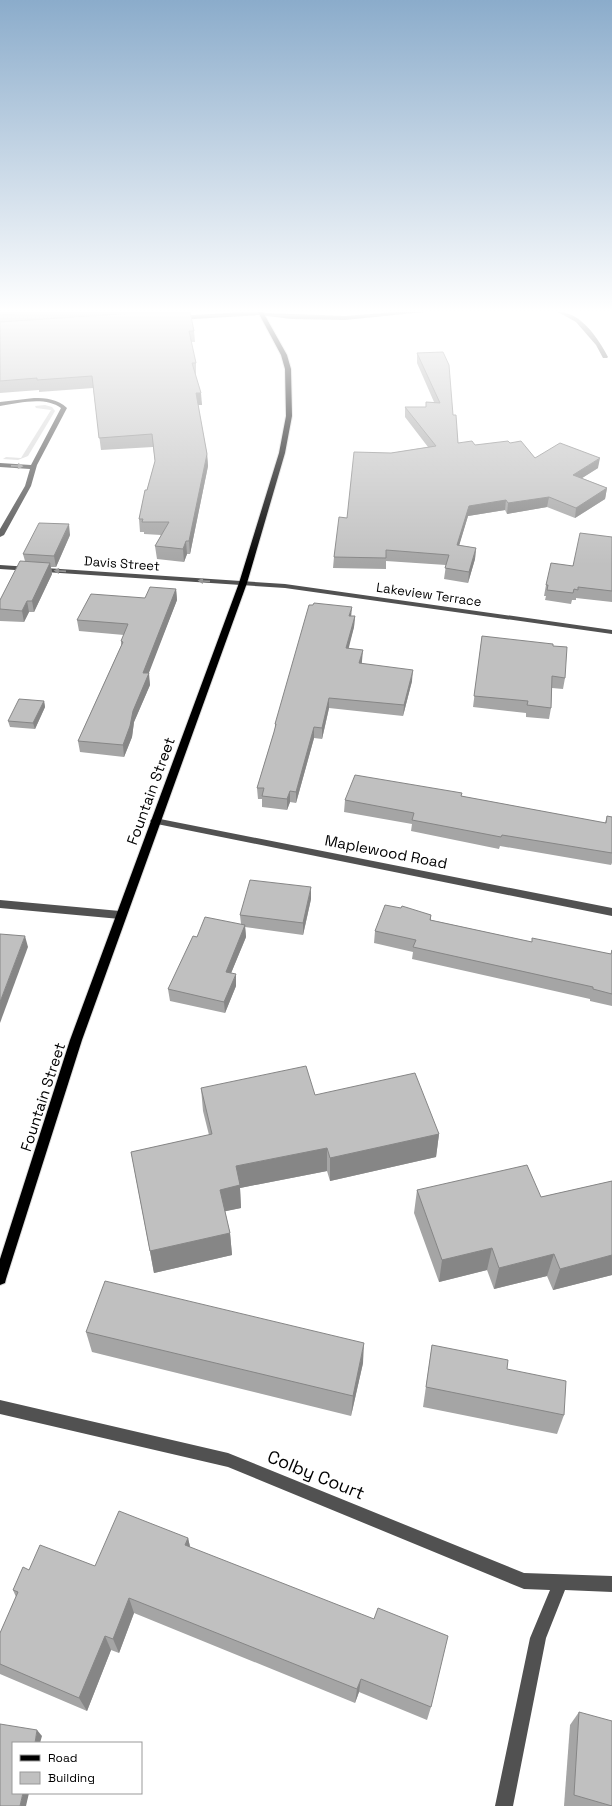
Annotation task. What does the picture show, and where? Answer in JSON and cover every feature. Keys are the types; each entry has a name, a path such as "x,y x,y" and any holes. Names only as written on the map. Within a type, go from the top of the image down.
{"main road":[{"name":"Fountain Street","path":"0,1279 76,1040 120,915 243,583 282,453 289,416 289,396"}],"street":[{"path":"0,404 46,400 60,403 64,408 34,467 28,486 0,535"},
{"path":"0,465 34,467"},
{"name":"Davis Street","path":"0,567 243,583"},
{"name":"Lakeview Terrace","path":"243,583 285,586 612,632"},
{"name":"Maplewood Road","path":"155,821 612,912"},
{"path":"0,904 120,915"},
{"name":"Colby Court","path":"0,1406 228,1460 524,1581 612,1584"},
{"path":"504,1806 538,1638 561,1582"}],"shaded area":[{"path":"45,405 52,407 55,411 28,456 18,460 3,459 6,457 21,458 51,410 36,408 35,406"}],"building":[{"path":"94,396 197,396 207,454 189,541 186,541 183,549 155,546 169,522 142,522 143,519 139,519 145,490 147,490 155,461 152,434 99,438"},
{"path":"437,396 452,396 453,415 456,415 458,443 472,441 475,445 521,441 535,458 560,443 600,458 573,475 607,488 576,508 549,497 508,503 506,500 469,506 457,545 476,548 469,572 445,568 449,555 386,550 386,558 334,557 339,517 347,518 354,452 391,453 436,446 405,407 426,407 426,402 440,403"},
{"path":"39,523 69,524 54,556 23,554"},
{"path":"580,533 612,537 612,591 578,587 578,590 574,589 573,593 547,590 548,585 546,585 551,563 573,566"},
{"path":"20,561 50,563 32,601 27,601 22,611 0,609 0,600"},
{"path":"150,587 176,589 143,673 149,673 133,711 130,726 123,745 78,741 123,642 121,641 128,624 77,620 91,594 145,598"},
{"path":"314,603 352,607 349,616 355,616 346,648 363,650 359,663 413,670 404,705 329,698 322,728 314,727 296,792 290,791 287,799 262,796 264,788 257,788 309,605 313,605"},
{"path":"482,636 567,647 565,678 552,676 551,708 527,705 528,701 474,696"},
{"path":"19,699 44,701 33,723 8,721"},
{"path":"355,775 462,793 461,796 606,823 607,816 612,817 612,853 502,835 501,837 412,820 414,813 345,800"},
{"path":"250,880 311,887 303,923 240,915"},
{"path":"385,905 401,908 402,906 431,915 430,920 532,942 532,938 611,954 612,950 612,994 593,989 593,987 413,947 416,940 375,931"},
{"path":"205,917 245,925 226,972 236,974 224,1002 168,989 193,936 197,937"},
{"path":"0,934 25,936 0,1002"},
{"path":"306,1066 315,1095 415,1073 439,1134 330,1158 327,1148 236,1166 240,1185 220,1190 230,1233 150,1251 131,1152 212,1134 201,1088"},
{"path":"527,1165 541,1197 612,1181 612,1255 560,1269 554,1254 499,1268 492,1248 442,1260 417,1190"},
{"path":"105,1281 364,1343 353,1396 86,1332"},
{"path":"432,1345 508,1360 507,1369 566,1381 564,1415 426,1387"},
{"path":"119,1511 188,1538 185,1545 374,1619 378,1608 448,1636 431,1707 361,1679 357,1689 129,1598 113,1639 105,1636 79,1698 0,1664 0,1633 18,1592 13,1590 23,1567 29,1570 40,1545 95,1566"},
{"path":"579,1712 612,1721 612,1806 574,1795"},
{"path":"0,1724 37,1730 35,1742 12,1742 12,1794 23,1794 20,1806 0,1806"}]}
